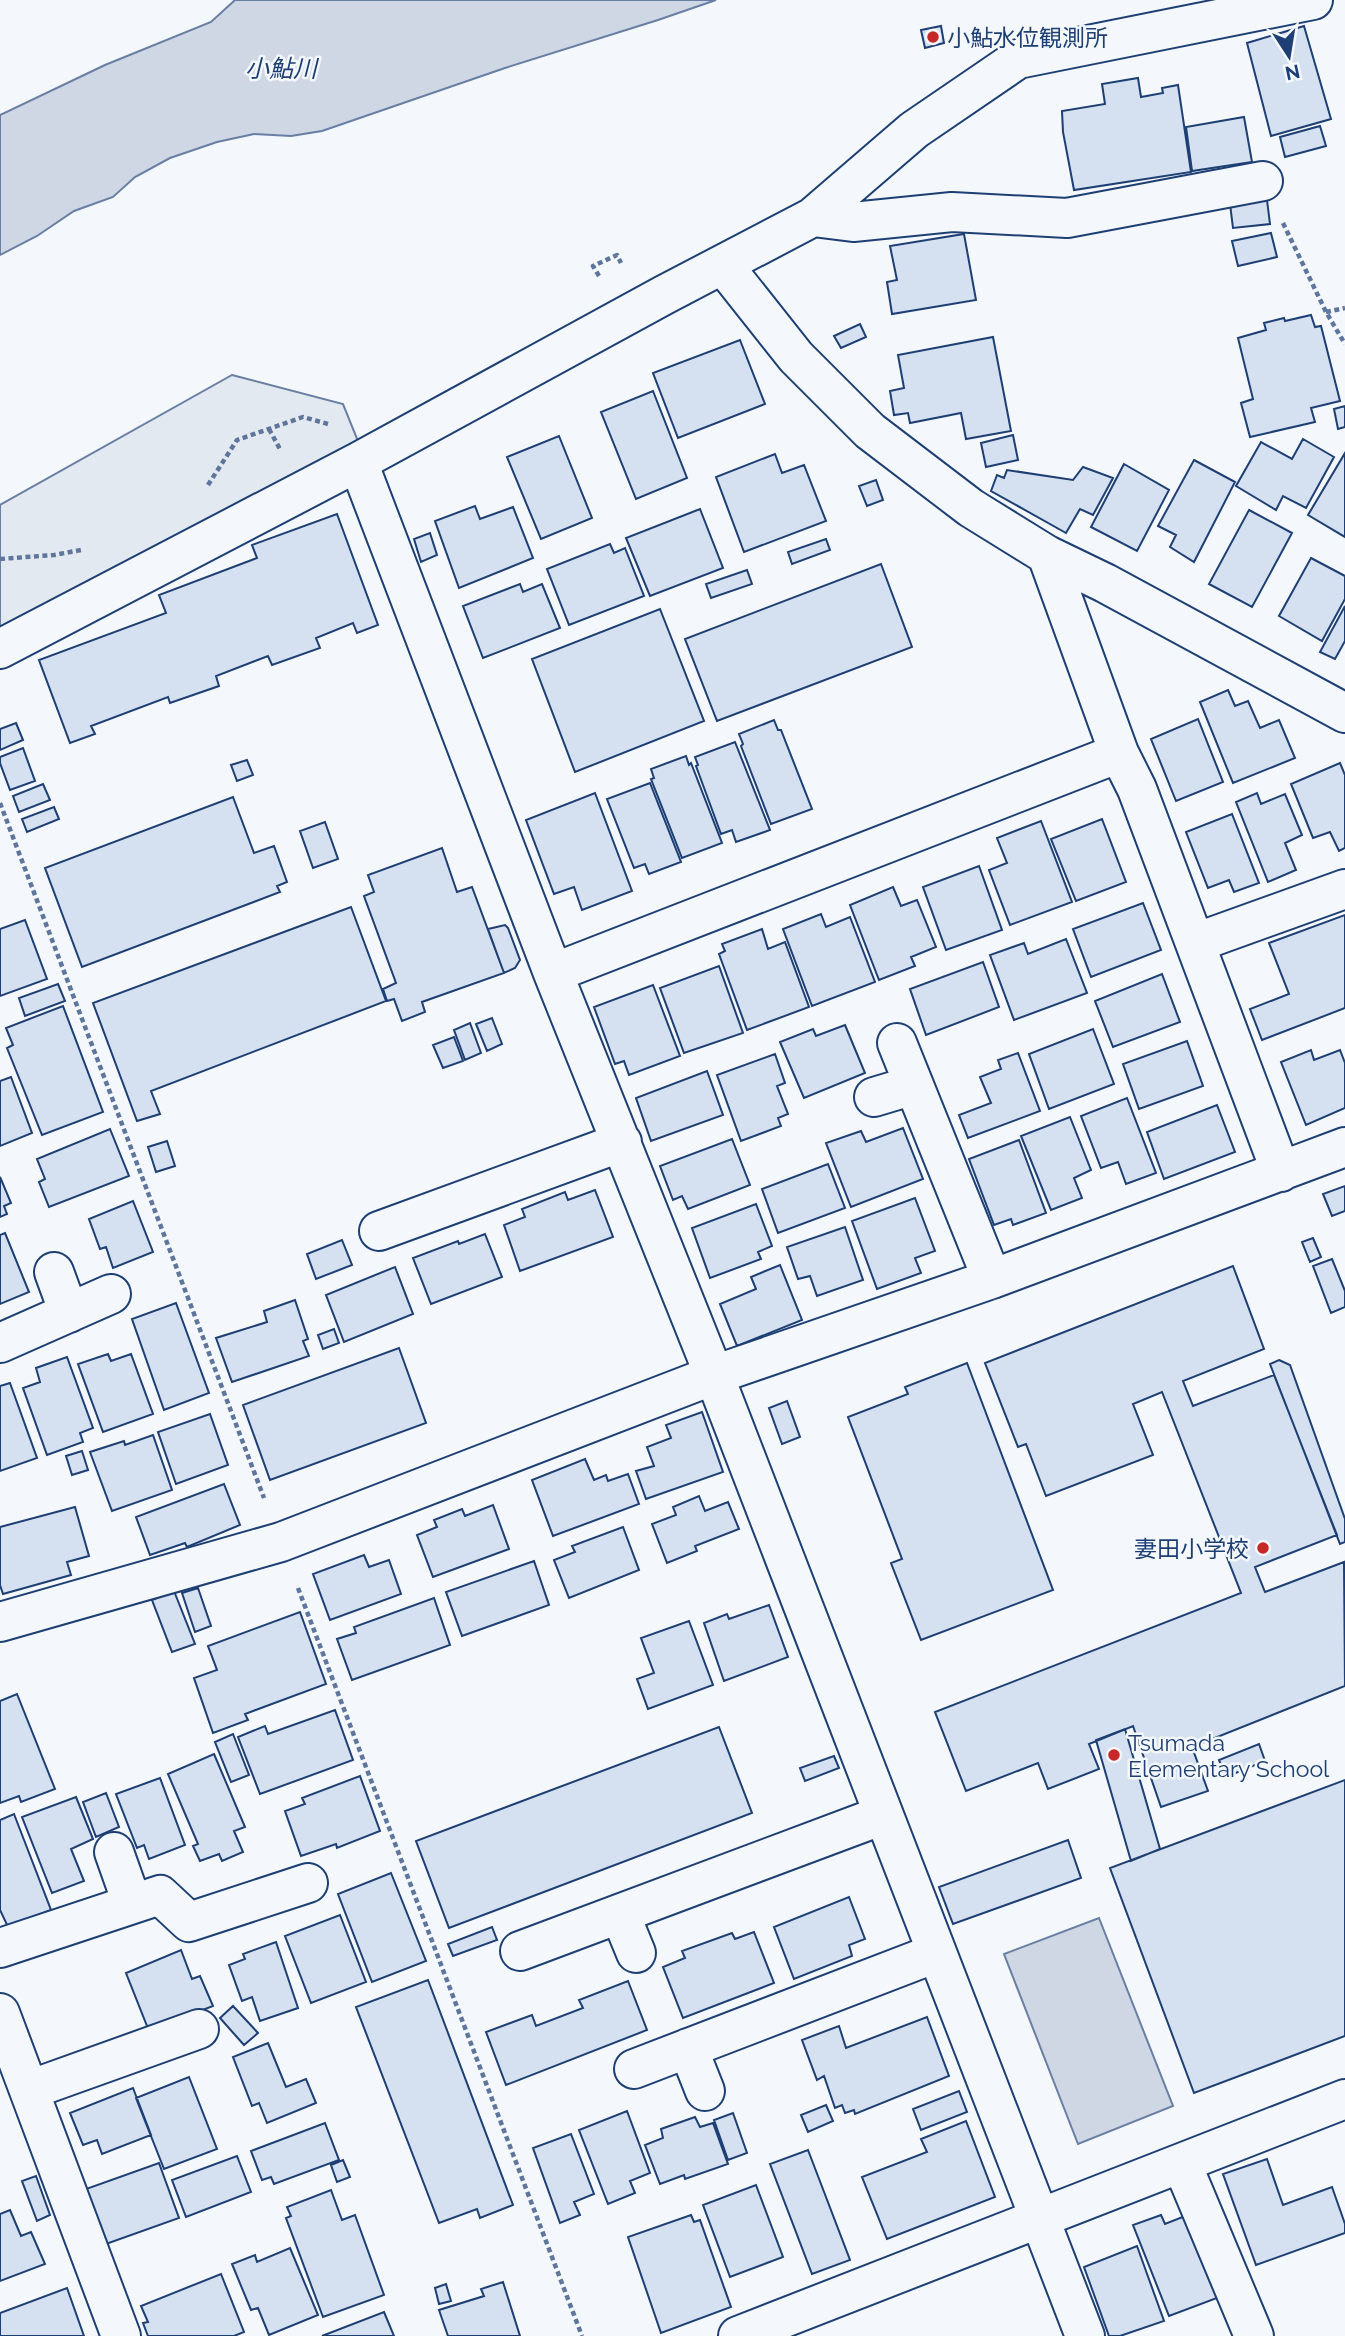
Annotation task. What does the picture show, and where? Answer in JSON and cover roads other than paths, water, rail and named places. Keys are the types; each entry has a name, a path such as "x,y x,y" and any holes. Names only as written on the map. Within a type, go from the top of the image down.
{"street":[{"path":"0,649 358,462 813,217 914,130 1018,59 1314,0"},
{"path":"813,217 853,222 952,212 1068,218 1263,181"},
{"path":"723,265 796,357 870,431 971,508 1047,555 1105,583 1345,713"},
{"path":"358,462 553,973 714,1375 1085,2336"},
{"path":"1047,555 1119,753 1137,789 1281,1172"},
{"path":"553,973 1119,753"},
{"path":"1195,943 1345,889"},
{"path":"897,1044 992,1279"},
{"path":"874,1097 914,1085"},
{"path":"379,1231 622,1142"},
{"path":"0,1622 281,1542 714,1375 992,1279 1345,1147"},
{"path":"54,1272 69,1313"},
{"path":"0,1343 111,1294"},
{"path":"520,1951 883,1815"},
{"path":"114,1852 132,1903"},
{"path":"0,1948 160,1895 189,1922 308,1883"},
{"path":"620,1914 636,1953"},
{"path":"634,2069 936,1953"},
{"path":"29,2090 200,2028"},
{"path":"4,2034 29,2090 121,2336"},
{"path":"688,2048 705,2091"},
{"path":"738,2336 1345,2099"},
{"path":"1182,2164 1254,2336"}],"water":[{"name":"小鮎川","path":"235,0 716,0 322,131 291,136 254,134 217,142 170,158 135,177 113,197 74,211 37,236 0,255 0,115 105,65 211,22"},
{"path":"1099,1918 1173,2106 1078,2144 1004,1954"}],"place":[{"name":"小鮎水位観測所","path":"933,37"},
{"name":"妻田小学校","path":"1263,1548"},
{"name":"Tsumada Elementary School","path":"1114,1755"}]}
